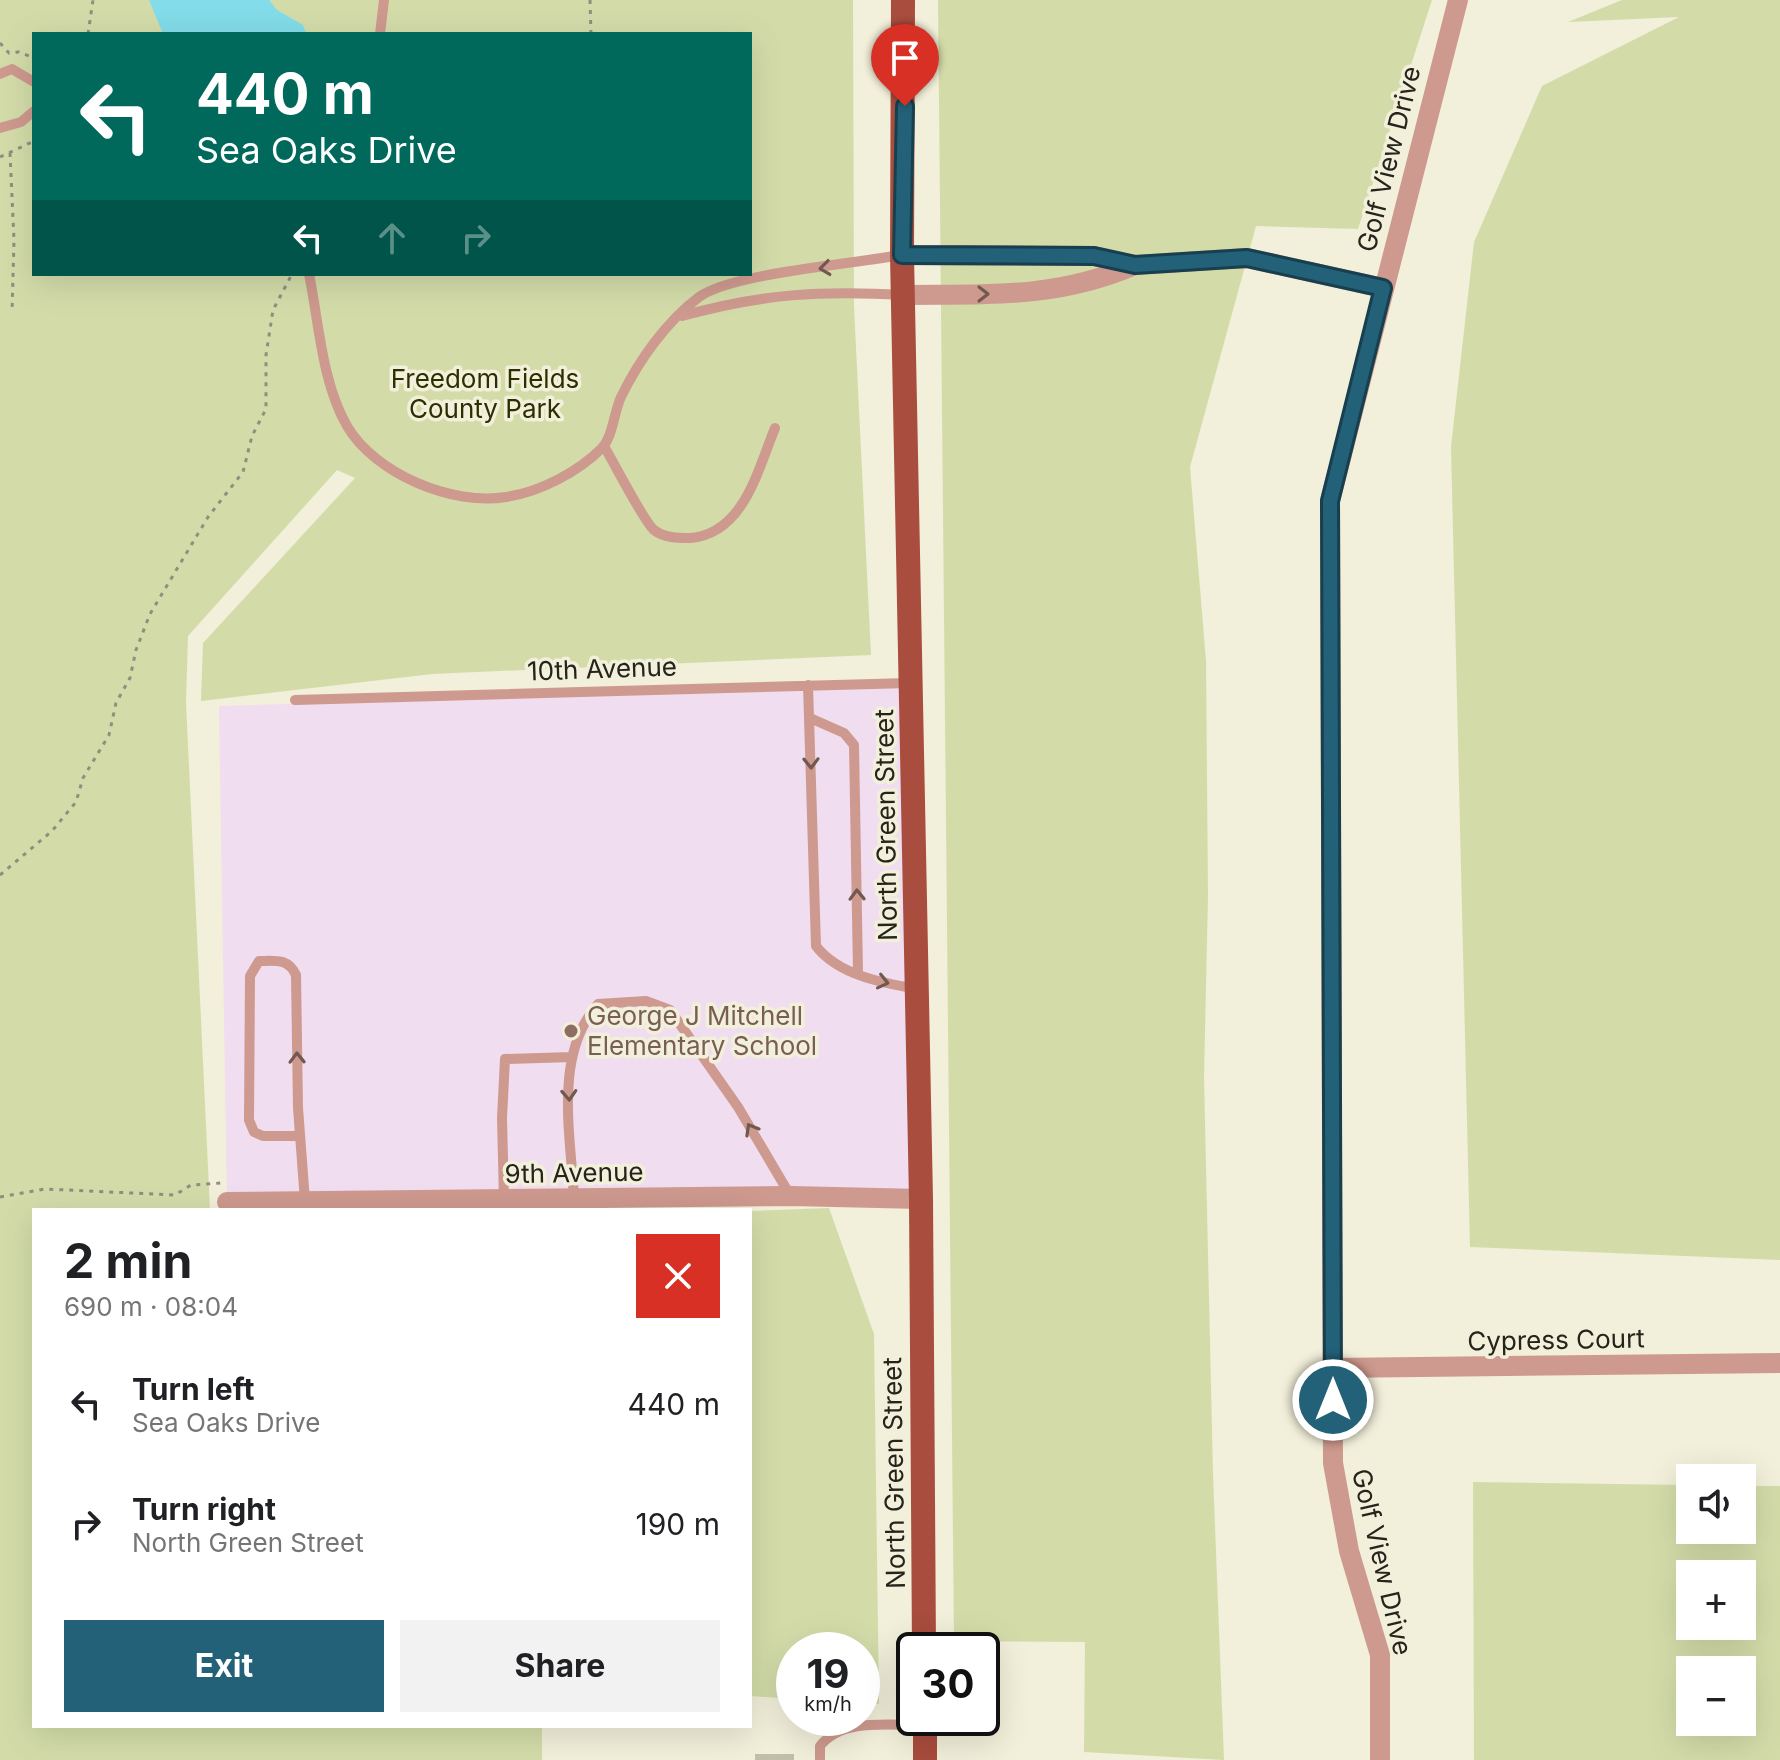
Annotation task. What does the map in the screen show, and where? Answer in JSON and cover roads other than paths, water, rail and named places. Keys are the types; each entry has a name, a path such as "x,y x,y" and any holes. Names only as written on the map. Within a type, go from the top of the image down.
{"main road":[{"name":"North Green Street","path":"903,0 902,255 921,1199 924,1632"},
{"path":"925,1736 925,1760"}],"street":[{"name":"Golf View Drive","path":"1380,1760 1380,1655 1349,1551 1333,1463 1330,501 1458,0"},
{"path":"902,255 1094,256 1135,265 1247,258 1383,288"},
{"path":"905,295 1032,294 1106,277 1135,265"},
{"name":"9th Avenue","path":"227,1202 477,1205 504,1200 574,1198 791,1196 921,1199"},
{"name":"Cypress Court","path":"1333,1368 1780,1363"}],"lane":[{"path":"380,32 384,0"},
{"path":"0,74 12,69 32,81"},
{"path":"0,128 21,122 32,113"},
{"path":"309,276 334,397 348,428 369,453 405,478 438,491 505,498 567,475 604,446 620,399 644,354 700,296 738,282 902,255"},
{"path":"680,317 773,295 810,292 905,295"},
{"path":"604,446 654,530 675,539 698,537 723,526 742,506 775,428"},
{"name":"10th Avenue","path":"295,700 911,683"},
{"path":"808,685 814,937 823,955 858,973 885,983 917,989"},
{"path":"810,718 844,733 854,745 858,973"},
{"path":"300,1136 263,1136 254,1132 249,1120 250,976 259,961 284,961 292,966 296,975 300,1136 313,1204"},
{"path":"574,1198 568,1081 572,1057 585,1019 598,1004 646,1001 670,1010 738,1107 791,1196"},
{"path":"504,1200 502,1118 505,1059 572,1057"},
{"path":"820,1760 820,1746 827,1737 842,1728 896,1724"}],"water":[{"path":"149,0 269,0 277,10 303,25 305,32 162,32"}],"place":[{"name":"George J Mitchell Elementary School","path":"571,1031"}],"park label":[{"name":"Freedom Fields County Park","path":"485,394"}]}
